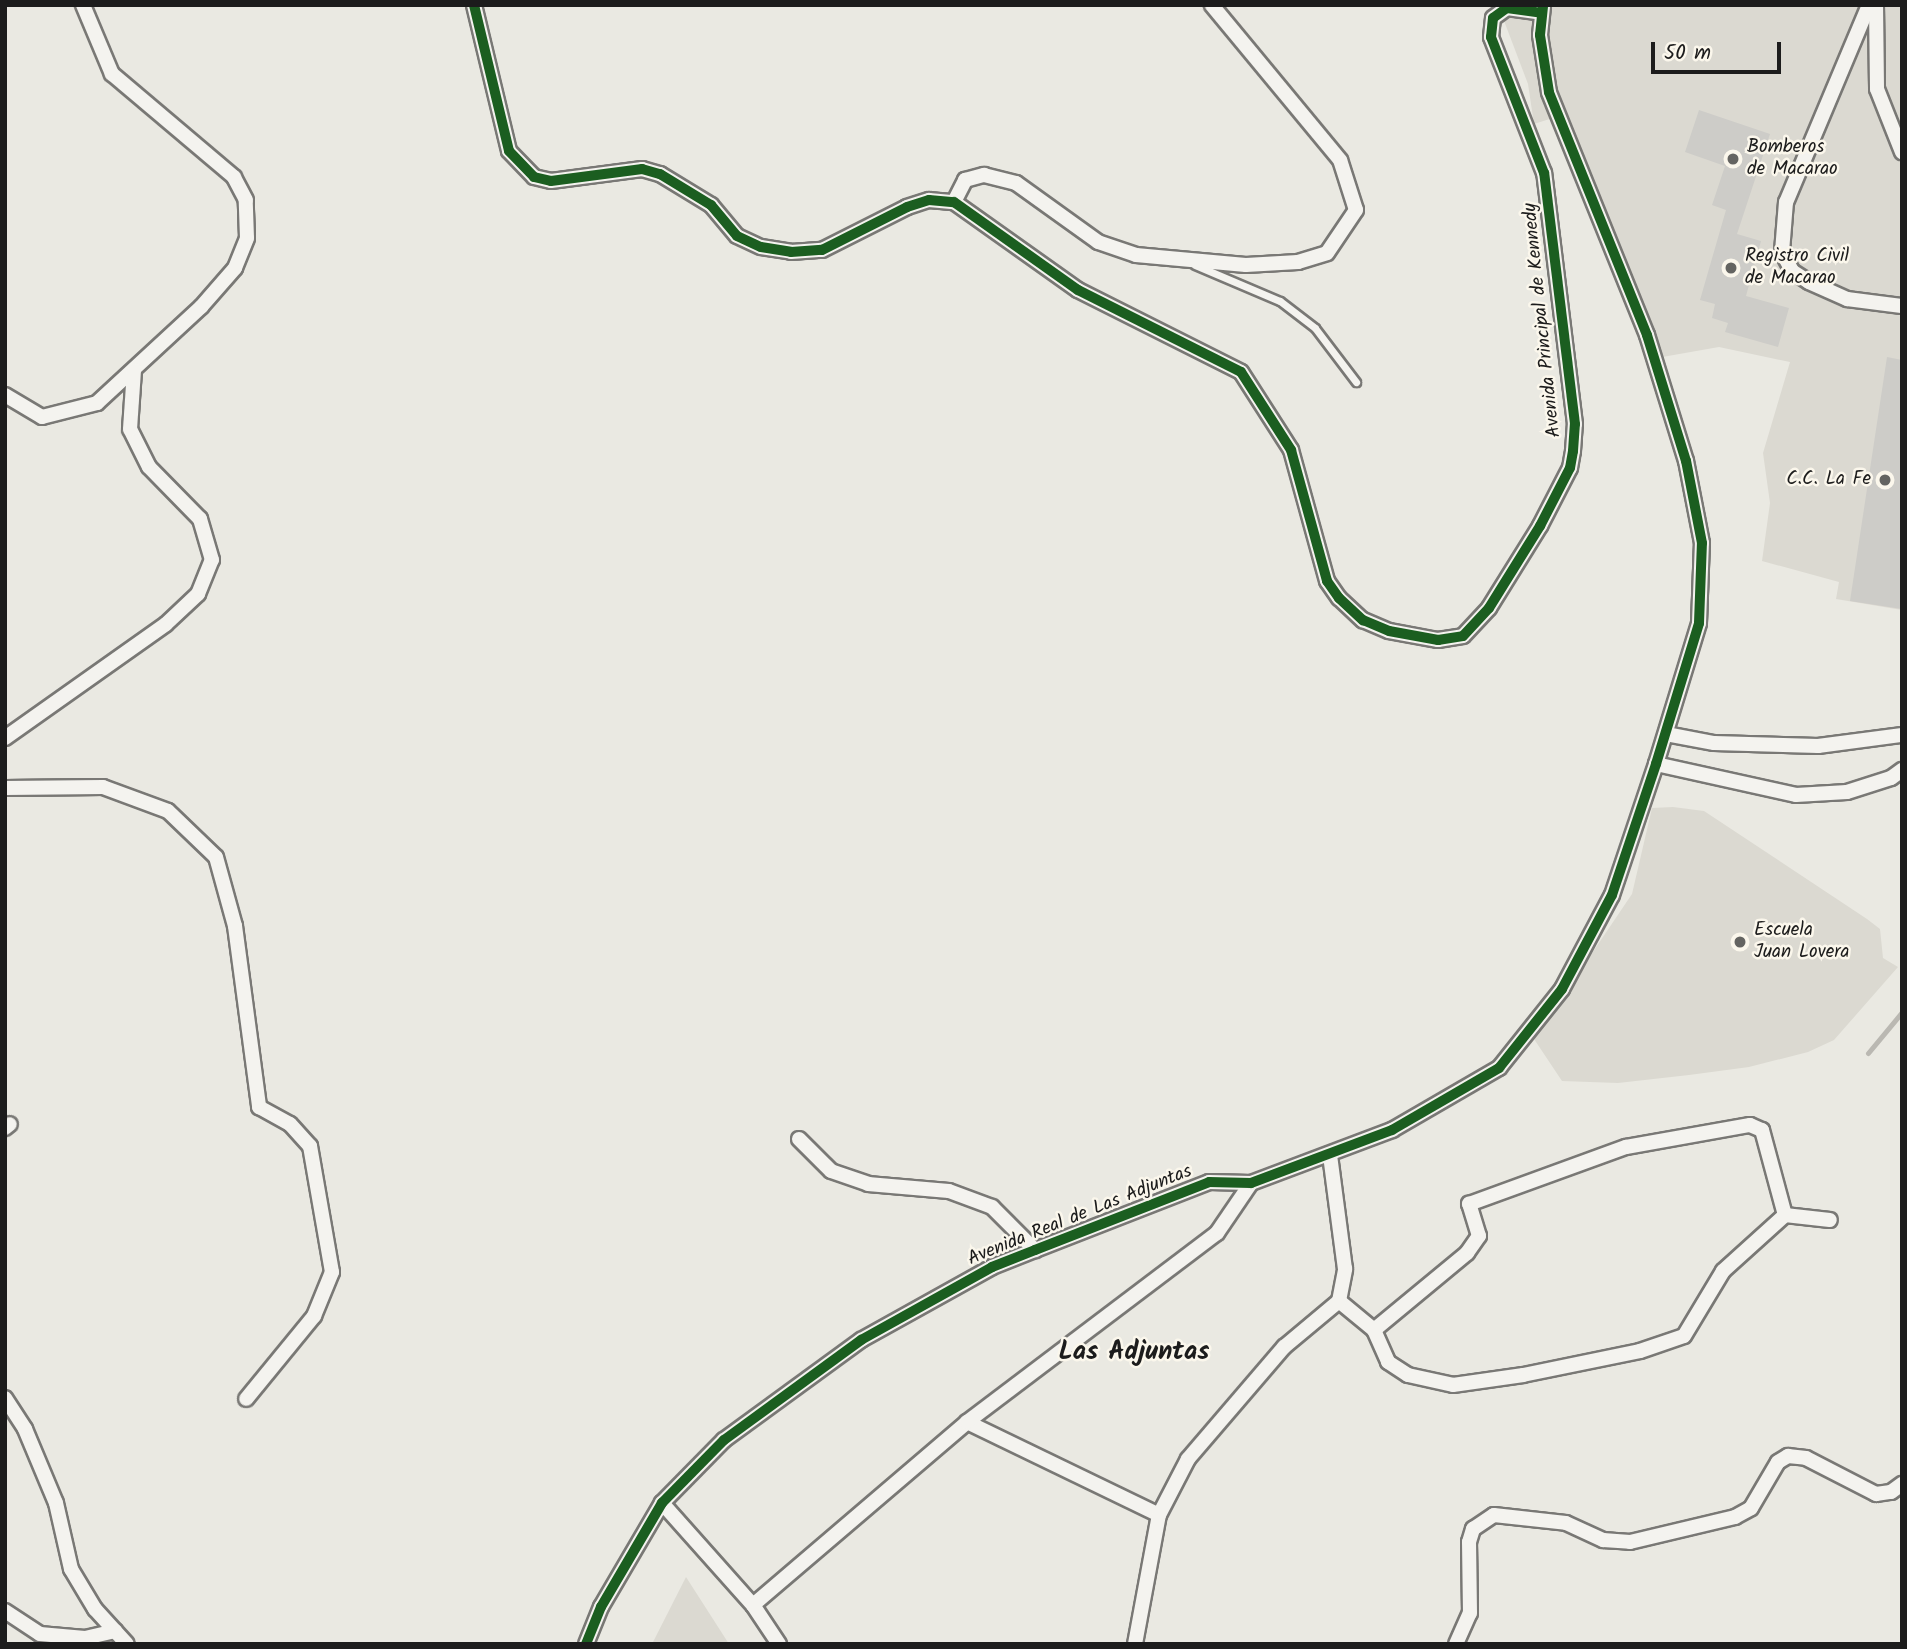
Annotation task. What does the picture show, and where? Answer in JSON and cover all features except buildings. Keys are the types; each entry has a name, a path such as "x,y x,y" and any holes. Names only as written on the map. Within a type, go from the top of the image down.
{"street":[{"path":"5,395 43,417 97,403 134,370 235,268 247,238 246,200 234,177 112,74 83,5"},
{"path":"474,5 509,151 534,177 551,181 642,169 660,174 711,205 737,236 761,247 791,253 822,250 907,207 929,200 954,202 965,180 984,175 1016,183 1098,242 1136,255 1246,265 1298,262 1327,253 1356,210 1340,160 1212,5"},
{"path":"1869,5 1786,202 1782,252 1792,271 1809,282 1847,299 1902,306"},
{"path":"1876,5 1877,89 1902,152"},
{"name":"Avenida Principal de Kennedy","path":"954,202 1078,290 1241,372 1291,450 1327,581 1339,598 1363,620 1389,631 1421,639 1453,639 1470,630 1489,608 1540,526 1570,468 1575,439 1544,173 1519,103 1504,79 1491,37 1493,18 1507,8 1542,9"},
{"name":"Avenida Real de Las Adjuntas","path":"586,1644 601,1607 662,1503 724,1440 861,1340 992,1267 1209,1182 1251,1183 1392,1130 1499,1068 1562,989 1612,895 1656,764 1699,623 1702,543 1686,461 1647,335 1549,92 1540,34 1542,9"},
{"path":"5,738 166,624 198,594 212,560 200,519 149,467 130,429 134,370"},
{"path":"1665,734 1714,743 1818,746 1902,735"},
{"path":"1656,764 1796,795 1847,792 1891,778 1902,770"},
{"path":"5,789 103,787 168,811 216,857 235,926 259,1107 290,1124 310,1146 332,1272 314,1316 246,1399"},
{"path":"1374,1330 1467,1253 1479,1236 1469,1204 1626,1147 1750,1125 1762,1130 1785,1215"},
{"path":"799,1139 831,1171 869,1184 949,1191 992,1207 1035,1250"},
{"path":"1135,1644 1159,1515 1188,1459 1240,1394 1284,1347 1339,1301 1345,1269 1330,1155"},
{"path":"753,1605 967,1422 1217,1233 1251,1183"},
{"path":"1339,1301 1374,1330 1388,1362 1408,1375 1453,1385 1640,1352 1684,1336 1723,1270 1785,1215 1830,1220"},
{"path":"5,1398 24,1429 56,1503 71,1569 95,1609 127,1644"},
{"path":"967,1422 1159,1515"},
{"path":"1456,1644 1470,1614 1469,1542 1473,1529 1494,1515 1566,1523 1603,1539 1630,1542 1735,1517 1751,1508 1778,1462 1788,1456 1806,1458 1876,1494 1891,1492 1902,1484"},
{"path":"662,1503 753,1605 779,1644"},
{"path":"5,1611 40,1634 85,1638 115,1630"}],"lane":[{"path":"1181,259 1280,300 1315,328 1356,382"}],"shaded area":[{"path":"1498,5 1902,5 1902,610 1836,599 1839,582 1762,561 1770,503 1763,453 1790,362 1719,347 1651,359 1562,115 1534,124 1528,84"},
{"name":"Escuela Juan Lovera","path":"1673,807 1704,811 1867,919 1880,929 1883,958 1898,967 1834,1040 1808,1052 1749,1067 1689,1075 1618,1083 1562,1081 1534,1039 1632,894 1652,808"},
{"path":"686,1577 729,1644 652,1644"}],"waterway":[{"path":"1868,1053 1902,1012"}],"cycle path":[{"path":"474,5 509,151 534,177 551,181 642,169 660,174 711,205 737,236 761,247 791,252 822,250 907,207 929,200 954,202 1078,290 1241,372 1291,450 1327,581 1339,598 1363,620 1389,631 1438,640 1463,636 1489,608 1540,526 1570,468 1573,451 1575,424 1544,173 1491,37 1493,18 1507,8 1542,13"},
{"path":"586,1644 601,1607 662,1503 724,1440 861,1340 992,1267 1209,1182 1251,1183 1392,1130 1499,1068 1562,989 1612,895 1656,764 1699,623 1702,543 1686,461 1647,335 1549,92 1540,35 1543,5"}],"place":[{"name":"Bomberos de Macarao","path":"1733,159"},
{"name":"Registro Civil de Macarao","path":"1731,268"},
{"name":"C.C. La Fe","path":"1885,480"},
{"name":"Escuela Juan Lovera","path":"1740,942"}],"district":[{"name":"Las Adjuntas","path":"1134,1353"}]}
